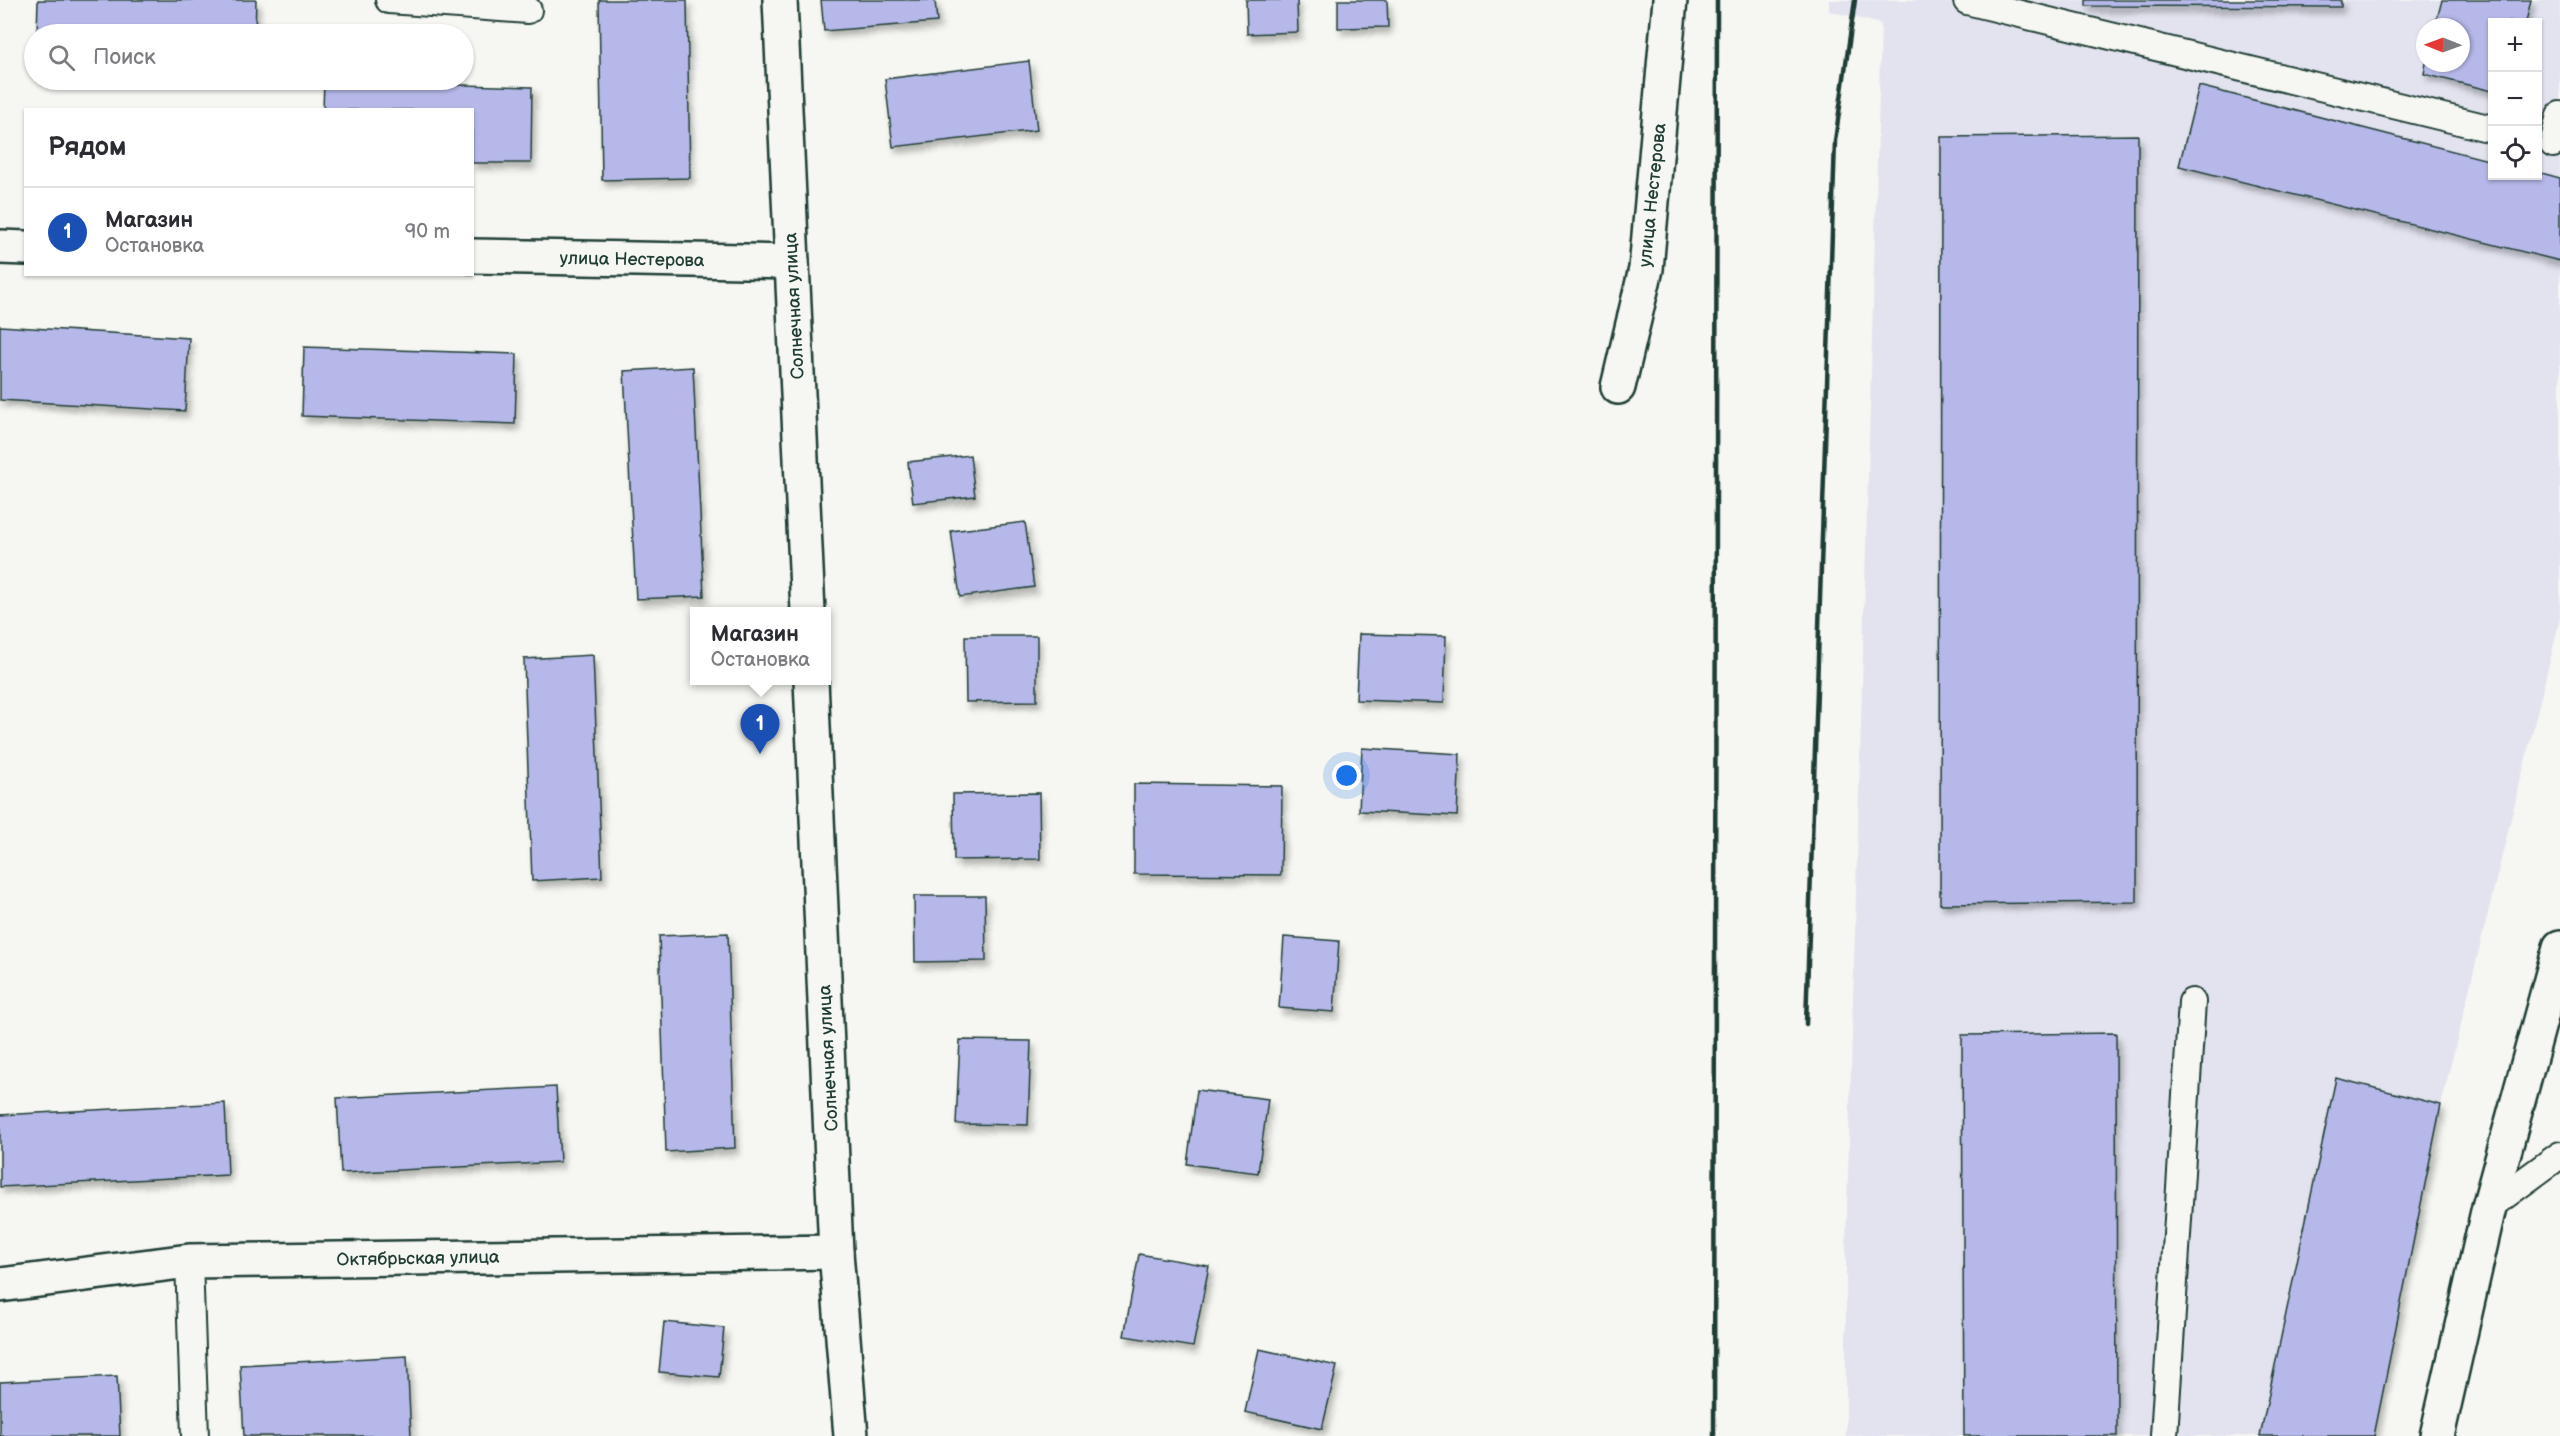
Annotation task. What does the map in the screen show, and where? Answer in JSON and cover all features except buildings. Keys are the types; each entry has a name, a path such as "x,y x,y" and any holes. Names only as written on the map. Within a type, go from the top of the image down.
{"main road":[{"name":"Солнечная улица","path":"780,0 808,607"},
{"name":"улица Нестерова","path":"1618,387 1646,268 1670,0"},
{"path":"0,247 24,248"},
{"name":"улица Нестерова","path":"474,256 792,262"},
{"name":"Солнечная улица","path":"811,685 837,1252 851,1436"},
{"path":"2438,1436 2489,1207 2560,947"},
{"name":"Октябрьская улица","path":"0,1285 189,1261 837,1252"}],"lane":[{"path":"389,0 528,10"},
{"path":"1967,2 2488,128"},
{"path":"2550,143 2560,115"},
{"path":"2164,1436 2192,1002"},
{"path":"2489,1207 2560,1155"},
{"path":"189,1261 195,1436"}],"shaded area":[{"path":"1829,0 2560,0 2560,619 2441,1105 2374,1436 1846,1436 1846,1243 1881,24 1829,11"}],"railway":[{"path":"1714,1436 1717,0"},
{"path":"1806,1024 1835,141 1855,0"}],"place":[{"name":"Магазин","path":"760,754"}]}
